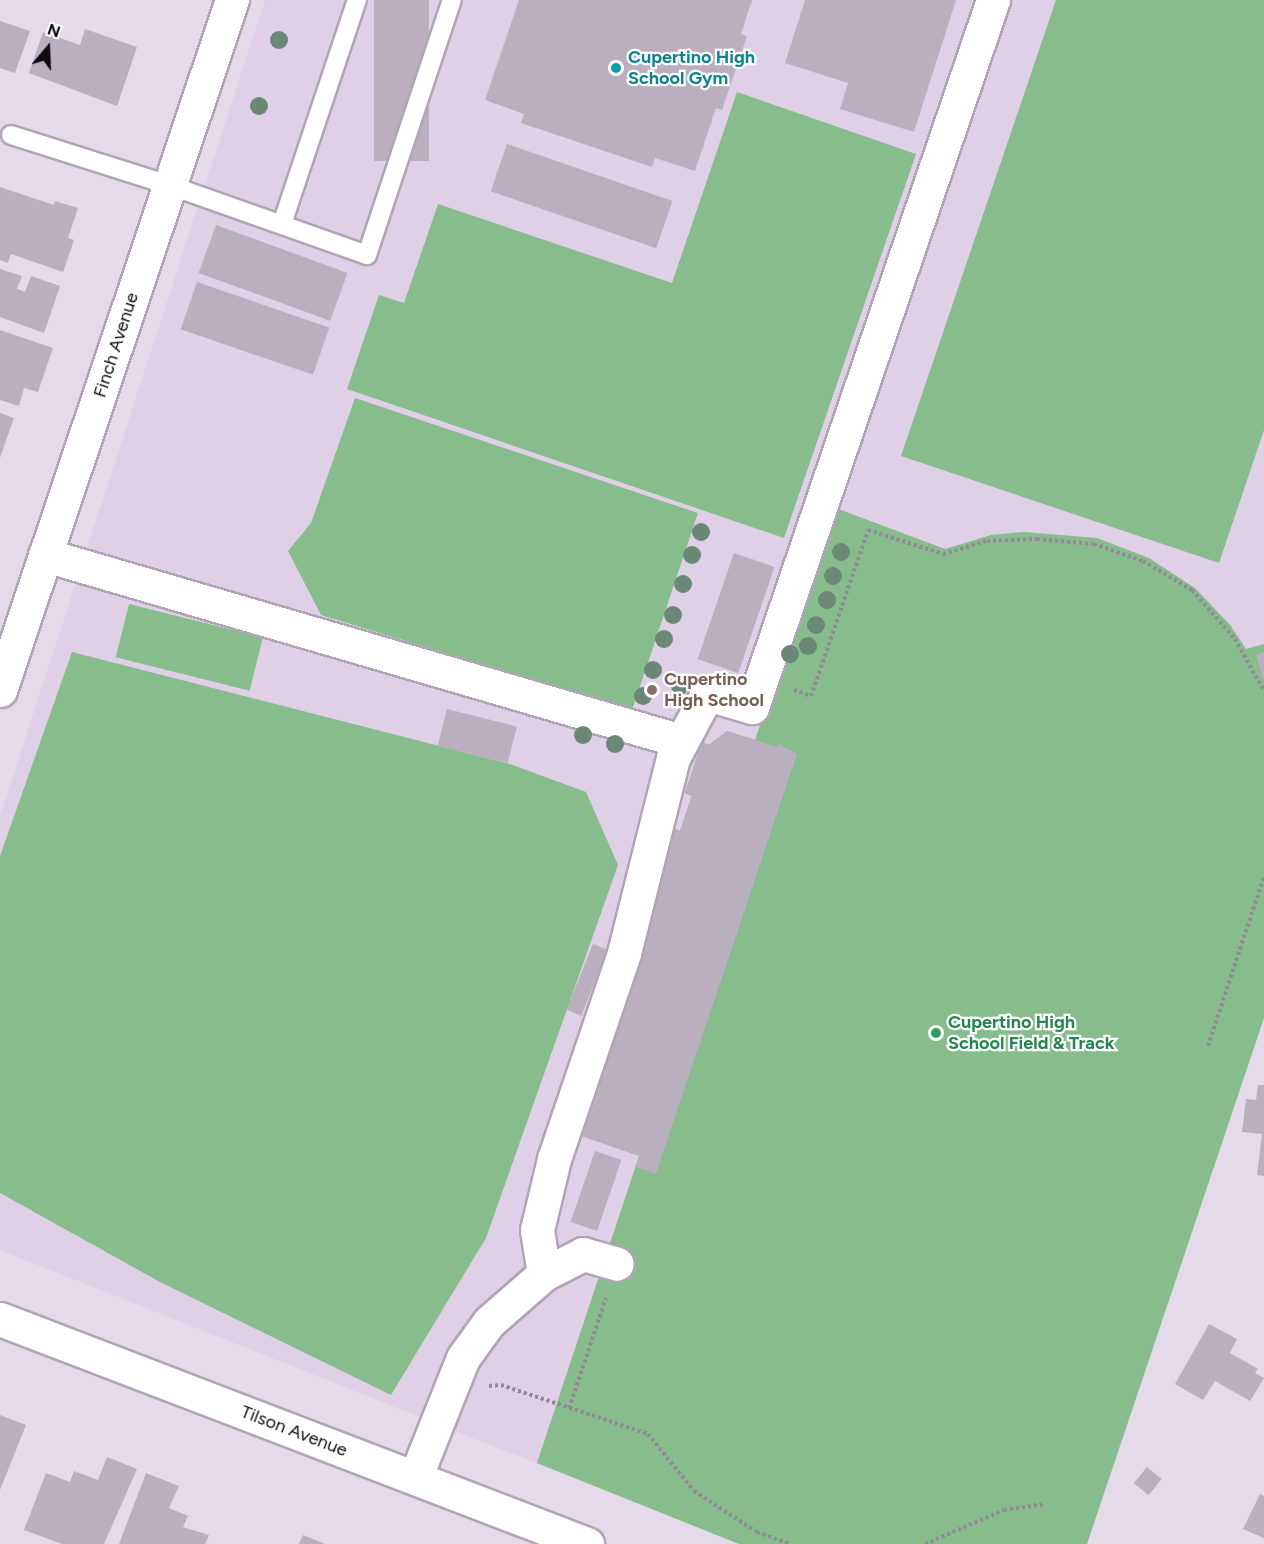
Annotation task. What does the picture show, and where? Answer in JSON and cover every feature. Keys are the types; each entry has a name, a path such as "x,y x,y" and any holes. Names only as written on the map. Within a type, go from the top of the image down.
{"street":[{"name":"Finch Avenue","path":"0,690 232,0"},
{"path":"544,1274 537,1230 554,1159 624,953 672,758 707,694 752,707 993,0"},
{"path":"45,555 681,741"},
{"path":"415,1478 464,1358 489,1322 544,1274 583,1254 617,1264"},
{"name":"Tilson Avenue","path":"0,1319 587,1544"}],"lane":[{"path":"282,224 357,0"},
{"path":"11,135 169,185 367,255 452,0"}],"path":[{"path":"762,679 811,696 868,530 943,554 987,541 1037,539 1094,544 1143,561 1192,590 1235,639 1264,691"},
{"path":"1208,1046 1264,877"},
{"path":"569,1408 617,1264"},
{"path":"445,1403 472,1387 501,1385 648,1434 694,1491 758,1532 789,1544"},
{"path":"925,1544 1004,1510 1045,1504"}],"shaded area":[{"name":"Cupertino High School","path":"265,0 1264,0 1264,1018 1087,1544 739,1544 0,1250 0,816"}],"green space":[{"path":"1056,0 1264,0 1264,430 1219,563 901,456"},
{"path":"737,92 916,154 784,538 347,389 379,295 404,303 438,204 672,283"},
{"path":"355,398 698,513 632,710 321,615 288,551 311,523"},
{"name":"Cupertino High School Field & Track","path":"833,507 945,549 991,535 1024,532 1097,538 1149,558 1195,588 1231,626 1246,649 1264,644 1264,1018 1087,1544 739,1544 537,1463 639,1156 672,828 680,831 692,796 685,793 702,742 709,745 727,731 755,740"},
{"path":"129,604 263,637 250,691 116,657"},
{"path":"72,652 510,764 586,792 618,865 486,1238 391,1395 160,1282 0,1193 0,856"}],"building":[{"path":"374,0 429,0 429,161 374,161"},
{"name":"Cupertino High School Gym","path":"519,0 752,0 741,34 747,36 722,110 716,108 695,171 655,158 652,167 521,123 524,114 485,100"},
{"path":"805,0 956,0 914,132 840,109 848,83 785,63"},
{"path":"0,21 30,31 15,73 0,68"},
{"path":"85,29 137,47 117,106 29,73 43,32 80,45"},
{"path":"507,144 672,201 656,248 491,191"},
{"path":"0,187 54,205 55,201 78,208 68,238 74,240 63,272 11,254 8,263 0,260"},
{"path":"216,225 348,273 330,321 199,273"},
{"path":"0,269 22,276 17,289 25,292 31,276 60,286 44,333 0,317"},
{"path":"197,282 329,328 313,375 181,329"},
{"path":"0,330 53,348 38,392 24,388 19,406 0,400"},
{"path":"0,413 14,418 0,458"},
{"path":"734,553 775,567 738,673 698,659"},
{"path":"1264,652 1264,679 1263,679 1256,655"},
{"path":"447,709 517,726 508,763 438,746"},
{"path":"727,731 777,747 778,744 797,754 656,1174 636,1167 639,1156 578,1135 672,828 680,831 692,795 685,793 702,742 709,745"},
{"path":"593,944 608,950 581,1016 566,1010"},
{"path":"1258,1085 1264,1085 1264,1176 1257,1175 1262,1134 1242,1132 1246,1099 1256,1100"},
{"path":"595,1151 621,1160 597,1231 571,1222"},
{"path":"1209,1324 1237,1339 1230,1353 1258,1369 1255,1373 1264,1378 1250,1401 1215,1381 1203,1400 1175,1384"},
{"path":"0,1415 26,1425 0,1490"},
{"path":"107,1457 137,1469 104,1544 62,1544 24,1530 46,1473 70,1482 74,1471 98,1480"},
{"path":"1147,1467 1162,1479 1149,1495 1134,1483"},
{"path":"146,1473 179,1486 169,1508 188,1516 183,1527 209,1535 205,1544 119,1544"},
{"path":"1260,1494 1264,1496 1264,1538 1243,1529"},
{"path":"303,1535 325,1544 299,1544"}],"place":[{"name":"Cupertino High School Gym","path":"616,68"},
{"name":"Cupertino High School","path":"652,690"},
{"name":"Cupertino High School Field & Track","path":"936,1033"}]}
